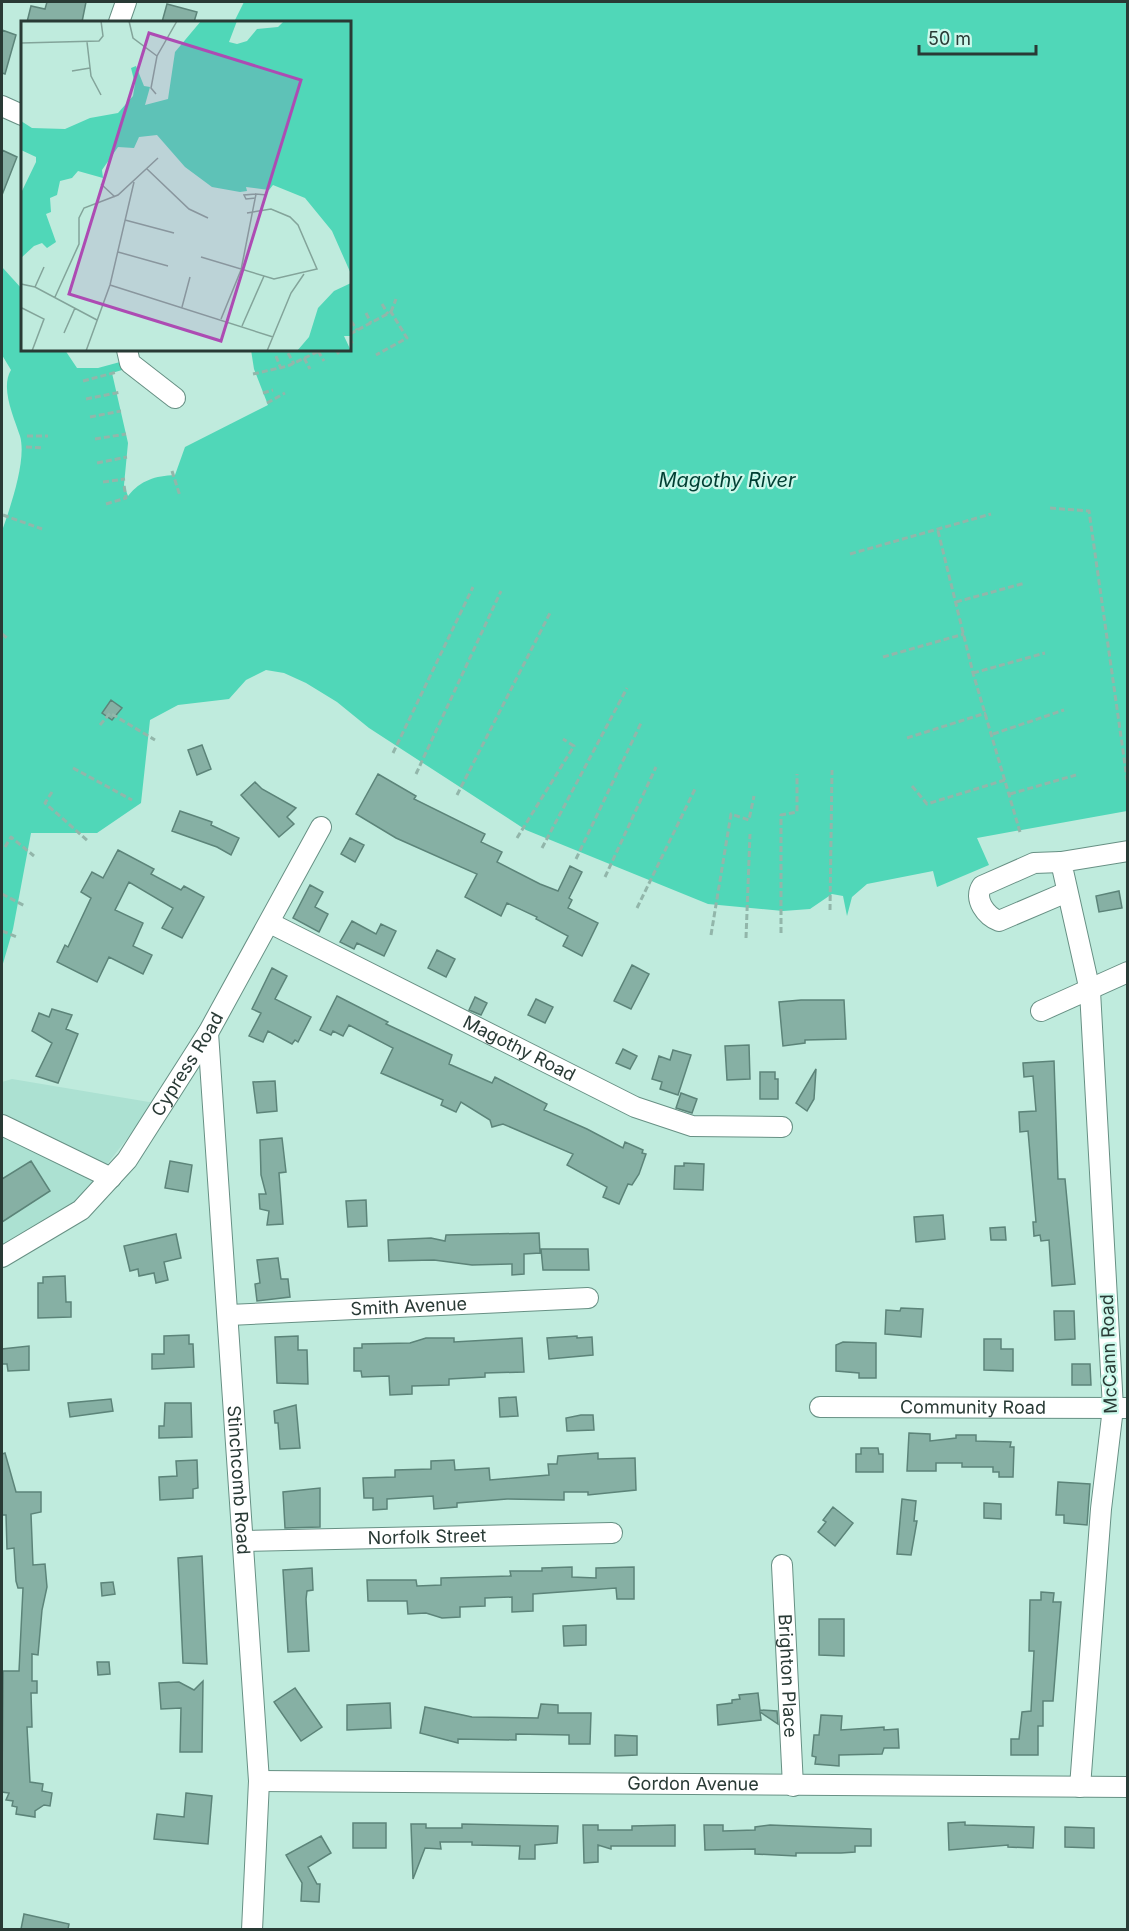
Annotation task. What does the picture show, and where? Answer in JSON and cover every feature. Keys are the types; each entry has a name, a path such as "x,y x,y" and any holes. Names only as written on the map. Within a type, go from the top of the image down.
{"street":[{"path":"119,21 126,2"},
{"path":"2,106 21,115"},
{"path":"124,361 175,398"},
{"name":"Cypress Road","path":"2,1257 81,1210 127,1160 208,1033 321,827"},
{"path":"1067,892 999,921 991,918 978,900 978,892 982,886 1034,863 1061,862 1128,851"},
{"name":"McCann Road","path":"1061,862 1090,991 1120,1408 1101,1509 1080,1787"},
{"name":"Magothy Road","path":"270,923 635,1107 692,1126 782,1127"},
{"path":"1041,1011 1128,972"},
{"name":"Stinchcomb Road","path":"208,1033 229,1315 258,1781 252,1929"},
{"path":"2,1125 111,1178"},
{"name":"Smith Avenue","path":"229,1315 588,1298"},
{"name":"Community Road","path":"820,1407 1120,1408"},
{"name":"Norfolk Street","path":"243,1541 612,1533"},
{"name":"Brighton Place","path":"782,1565 793,1786"},
{"name":"Gordon Avenue","path":"258,1781 1128,1787"}],"path":[{"path":"351,335 389,313 396,299"},
{"path":"376,355 406,338 382,304"},
{"path":"366,313 371,323"},
{"path":"351,321 357,330"},
{"path":"351,339 353,345"},
{"path":"308,351 310,355"},
{"path":"253,374 294,364 317,351"},
{"path":"319,351 324,361"},
{"path":"288,353 294,364"},
{"path":"276,356 280,369"},
{"path":"304,358 310,369"},
{"path":"83,381 124,361"},
{"path":"263,393 273,390"},
{"path":"86,399 121,392"},
{"path":"267,403 285,393"},
{"path":"90,417 121,411"},
{"path":"95,439 126,434"},
{"path":"27,436 48,436"},
{"path":"26,447 44,448"},
{"path":"97,464 127,457"},
{"path":"172,471 180,496"},
{"path":"103,482 125,478"},
{"path":"106,504 126,498 124,486"},
{"path":"1050,508 1089,511 1128,786"},
{"path":"3,514 42,529"},
{"path":"850,554 938,531 991,514"},
{"path":"938,531 963,634 1020,832"},
{"path":"956,602 1025,583"},
{"path":"393,753 472,587"},
{"path":"416,774 501,591"},
{"path":"457,795 551,611"},
{"path":"2,634 7,638"},
{"path":"883,657 963,634"},
{"path":"974,673 1045,654"},
{"path":"542,848 627,688"},
{"path":"993,734 1064,710"},
{"path":"100,725 110,713 155,740"},
{"path":"986,713 1005,781"},
{"path":"908,738 986,713"},
{"path":"576,859 641,723"},
{"path":"517,838 574,746 563,739"},
{"path":"605,878 656,767"},
{"path":"73,768 132,800"},
{"path":"830,910 832,770"},
{"path":"781,933 781,815 797,812 797,774"},
{"path":"1010,794 1076,774"},
{"path":"912,786 927,804 1005,781"},
{"path":"637,908 695,789"},
{"path":"52,792 45,803 88,841"},
{"path":"711,935 731,814 749,820 754,796"},
{"path":"746,938 750,834"},
{"path":"5,846 11,837 34,856"},
{"path":"2,894 25,906"},
{"path":"2,931 17,938"}],"shaded area":[{"path":"12,1079 155,1103 76,1204 2,1245 2,1082"}],"water":[{"name":"Magothy River","path":"244,2 1127,2 1127,811 977,838 989,865 937,887 933,871 867,884 852,897 847,916 843,896 832,894 810,909 783,911 708,904 526,830 369,728 337,702 284,673 266,670 246,680 229,699 178,705 150,720 141,803 97,833 31,833 13,929 2,967 2,531 17,484 22,446 7,394 8,377 11,370 2,355 2,267 21,288 21,351 66,351 77,368 98,368 120,362 122,370 112,373 128,443 124,485 128,496 138,486 149,480 175,475 185,447 268,405 254,369 251,351 351,351 351,21 234,21"}],"building":[{"path":"47,2 86,2 82,21 27,21 31,6 45,9"},
{"path":"167,4 197,12 194,21 162,21"},
{"path":"2,30 16,35 5,74 2,73"},
{"path":"2,150 17,157 2,195"},
{"path":"111,700 122,708 112,720 102,713"},
{"path":"202,745 211,769 197,775 188,750"},
{"path":"378,774 416,796 414,799 485,834 481,842 502,852 497,862 540,884 558,891 570,866 582,872 569,898 572,900 568,908 598,923 582,956 563,946 568,936 536,919 537,917 507,903 501,916 465,897 477,874 396,838 356,814"},
{"path":"255,782 262,789 296,808 287,817 294,824 279,837 241,795"},
{"path":"180,811 212,822 211,825 239,838 231,855 217,847 172,831"},
{"path":"350,838 364,845 355,862 341,854"},
{"path":"118,850 154,869 151,874 181,890 184,886 204,897 182,938 162,928 173,908 129,882 115,910 143,923 133,946 152,955 143,974 109,957 97,982 57,962 65,945 68,947 91,898 81,892 92,872 103,878"},
{"path":"310,885 323,892 315,907 328,914 319,932 293,918"},
{"path":"1119,891 1122,908 1099,912 1096,896"},
{"path":"352,921 376,934 381,924 396,931 384,956 357,943 354,949 340,942"},
{"path":"437,950 455,959 446,977 428,968"},
{"path":"632,965 649,974 631,1009 614,1001"},
{"path":"272,968 287,976 275,999 311,1017 298,1042 295,1040 292,1044 268,1031 263,1042 249,1036 261,1013 252,1009"},
{"path":"337,996 388,1022 386,1024 452,1055 449,1064 492,1083 495,1077 547,1104 544,1110 623,1148 625,1142 643,1150 642,1153 646,1154 639,1174 632,1185 628,1184 619,1204 603,1197 607,1187 567,1165 573,1154 503,1124 492,1127 490,1120 461,1102 456,1112 441,1105 443,1100 381,1073 393,1048 349,1025 343,1036 333,1031 331,1035 320,1030"},
{"path":"475,997 487,1003 481,1015 469,1010"},
{"path":"536,999 553,1007 545,1023 528,1015"},
{"path":"844,1000 846,1039 805,1040 805,1043 783,1046 779,1002"},
{"path":"52,1009 72,1015 66,1029 78,1034 58,1083 36,1076 52,1043 32,1031 39,1013 49,1017"},
{"path":"749,1045 750,1079 727,1080 725,1046"},
{"path":"623,1049 637,1056 630,1069 616,1063"},
{"path":"673,1050 691,1055 678,1095 660,1089 662,1082 652,1079 659,1056 670,1060"},
{"path":"1054,1061 1058,1179 1065,1179 1075,1284 1052,1286 1049,1240 1041,1241 1040,1235 1034,1236 1033,1222 1036,1222 1028,1131 1020,1132 1019,1112 1036,1111 1033,1076 1024,1077 1023,1063"},
{"path":"816,1069 814,1099 807,1111 796,1103"},
{"path":"760,1072 775,1072 775,1079 778,1079 778,1099 760,1099"},
{"path":"275,1081 277,1111 257,1113 253,1082"},
{"path":"681,1093 697,1099 692,1113 676,1108"},
{"path":"282,1138 286,1172 279,1173 283,1224 267,1225 269,1211 260,1209 259,1194 266,1194 261,1175 260,1140"},
{"path":"31,1161 50,1191 2,1222 2,1179"},
{"path":"170,1161 192,1165 188,1192 165,1188"},
{"path":"684,1163 704,1164 703,1190 674,1189 675,1166 684,1166"},
{"path":"366,1200 367,1226 348,1227 346,1201"},
{"path":"943,1215 945,1239 916,1242 914,1217"},
{"path":"1005,1227 1006,1240 991,1240 990,1228"},
{"path":"539,1233 540,1253 524,1254 524,1274 512,1275 512,1264 472,1265 434,1260 389,1261 388,1240 431,1238 445,1241 446,1235"},
{"path":"176,1234 181,1258 164,1262 168,1280 156,1283 154,1273 139,1276 138,1269 130,1271 124,1246"},
{"path":"541,1249 588,1249 589,1270 543,1270"},
{"path":"278,1258 281,1279 288,1279 290,1297 257,1301 255,1284 260,1283 257,1260"},
{"path":"65,1276 66,1302 71,1302 71,1317 38,1318 38,1283 43,1283 43,1277"},
{"path":"901,1308 923,1309 921,1337 885,1334 886,1310 900,1311"},
{"path":"1054,1311 1074,1311 1075,1339 1055,1340"},
{"path":"189,1335 189,1344 193,1344 194,1367 152,1369 152,1354 164,1354 164,1336"},
{"path":"298,1336 298,1350 307,1350 308,1384 277,1383 275,1337"},
{"path":"577,1336 577,1338 592,1337 593,1355 549,1359 547,1338"},
{"path":"426,1338 454,1338 454,1342 522,1338 524,1372 485,1373 485,1377 449,1379 449,1385 412,1386 412,1394 390,1395 389,1376 362,1377 361,1371 354,1371 354,1348 362,1348 362,1344 410,1343"},
{"path":"984,1339 1001,1339 1001,1349 1013,1349 1013,1371 984,1370"},
{"path":"843,1342 876,1343 876,1378 859,1378 859,1373 836,1371 836,1345"},
{"path":"29,1346 29,1370 8,1371 7,1364 2,1364 2,1349"},
{"path":"1072,1364 1090,1364 1091,1385 1072,1385"},
{"path":"516,1397 518,1416 500,1417 499,1398"},
{"path":"111,1399 113,1411 70,1417 68,1403"},
{"path":"165,1403 191,1403 192,1437 159,1438 159,1426 164,1426"},
{"path":"296,1405 300,1448 280,1449 278,1423 275,1423 274,1411"},
{"path":"593,1415 594,1430 567,1431 566,1418"},
{"path":"909,1433 930,1434 930,1441 956,1438 956,1435 976,1435 976,1441 1011,1442 1010,1447 1014,1447 1013,1477 999,1477 999,1472 993,1472 993,1467 962,1467 962,1463 936,1463 936,1471 907,1471"},
{"path":"861,1448 878,1448 879,1454 883,1454 883,1472 856,1472 856,1454 861,1454"},
{"path":"5,1453 16,1492 41,1492 41,1512 31,1514 33,1565 45,1564 47,1587 42,1610 38,1655 32,1654 32,1681 37,1681 37,1693 31,1693 32,1727 27,1727 30,1782 43,1784 42,1791 52,1793 50,1806 44,1805 35,1811 35,1817 16,1814 17,1807 12,1806 13,1801 6,1800 9,1793 2,1792 3,1671 19,1671 23,1588 18,1588 14,1548 7,1549 6,1515 2,1515 2,1454"},
{"path":"598,1453 598,1459 635,1458 636,1490 588,1495 588,1492 564,1492 564,1500 507,1499 457,1503 457,1507 434,1509 433,1496 387,1499 387,1509 373,1510 373,1498 364,1498 363,1478 395,1477 395,1470 431,1469 431,1461 454,1460 455,1470 489,1468 490,1480 549,1475 548,1464 557,1464 558,1456"},
{"path":"197,1460 198,1488 193,1489 193,1498 160,1500 159,1477 177,1476 176,1461"},
{"path":"1058,1482 1090,1484 1087,1525 1064,1523 1064,1515 1056,1515"},
{"path":"320,1488 320,1527 285,1528 283,1492"},
{"path":"902,1499 916,1501 914,1521 917,1521 911,1555 897,1554"},
{"path":"984,1503 1001,1504 1001,1519 984,1518"},
{"path":"833,1507 853,1523 835,1546 818,1532 826,1522 823,1520"},
{"path":"202,1556 207,1664 183,1663 178,1558"},
{"path":"572,1567 572,1577 596,1578 596,1568 634,1567 634,1599 617,1599 616,1588 533,1594 533,1611 512,1612 512,1597 485,1598 485,1606 460,1607 460,1617 442,1618 426,1613 408,1614 407,1601 368,1601 367,1580 416,1580 417,1586 441,1585 441,1578 511,1576 510,1571 542,1571 542,1568"},
{"path":"312,1568 313,1590 307,1591 306,1599 309,1651 288,1652 283,1570"},
{"path":"113,1582 115,1594 102,1596 101,1583"},
{"path":"1041,1592 1054,1593 1053,1602 1061,1602 1053,1701 1043,1701 1043,1726 1038,1726 1038,1755 1011,1755 1011,1739 1019,1739 1022,1712 1031,1711 1034,1651 1029,1651 1030,1600 1041,1600"},
{"path":"819,1619 844,1619 844,1656 819,1655"},
{"path":"586,1625 586,1645 564,1646 563,1626"},
{"path":"97,1662 109,1662 110,1674 98,1675"},
{"path":"203,1681 202,1752 180,1752 181,1708 161,1709 159,1683 179,1682 194,1690"},
{"path":"295,1688 322,1727 301,1741 274,1702"},
{"path":"758,1693 760,1710 777,1711 778,1724 760,1712 761,1720 718,1725 717,1705 732,1703 732,1700 740,1699 739,1695"},
{"path":"390,1703 391,1728 347,1730 347,1705"},
{"path":"541,1704 558,1705 558,1713 591,1713 590,1744 569,1744 569,1735 516,1734 516,1740 458,1739 458,1743 420,1733 425,1707 472,1717 538,1718"},
{"path":"821,1715 842,1716 841,1730 884,1727 884,1730 898,1729 899,1748 884,1748 882,1754 839,1755 839,1766 815,1764 816,1757 812,1756 814,1735 819,1735"},
{"path":"615,1735 637,1736 637,1755 615,1756"},
{"path":"186,1793 212,1796 208,1844 154,1839 157,1814 184,1817"},
{"path":"965,1822 965,1825 1034,1827 1033,1848 1008,1847 1008,1845 949,1850 948,1823"},
{"path":"353,1823 386,1823 386,1848 353,1848"},
{"path":"411,1824 426,1824 426,1828 462,1828 462,1824 558,1826 557,1843 535,1845 535,1859 519,1859 520,1846 440,1842 441,1849 425,1848 413,1879"},
{"path":"583,1825 598,1825 598,1830 632,1830 632,1826 675,1825 675,1846 611,1846 611,1849 598,1845 598,1862 584,1863"},
{"path":"704,1825 723,1825 723,1831 755,1830 755,1827 770,1825 871,1829 871,1846 855,1846 855,1852 796,1853 796,1856 755,1854 755,1849 705,1850"},
{"path":"1065,1827 1094,1828 1094,1848 1065,1847"},
{"path":"321,1836 331,1853 308,1867 317,1884 320,1884 319,1902 301,1901 302,1883 286,1855"},
{"path":"24,1914 69,1924 68,1929 21,1929"}]}
